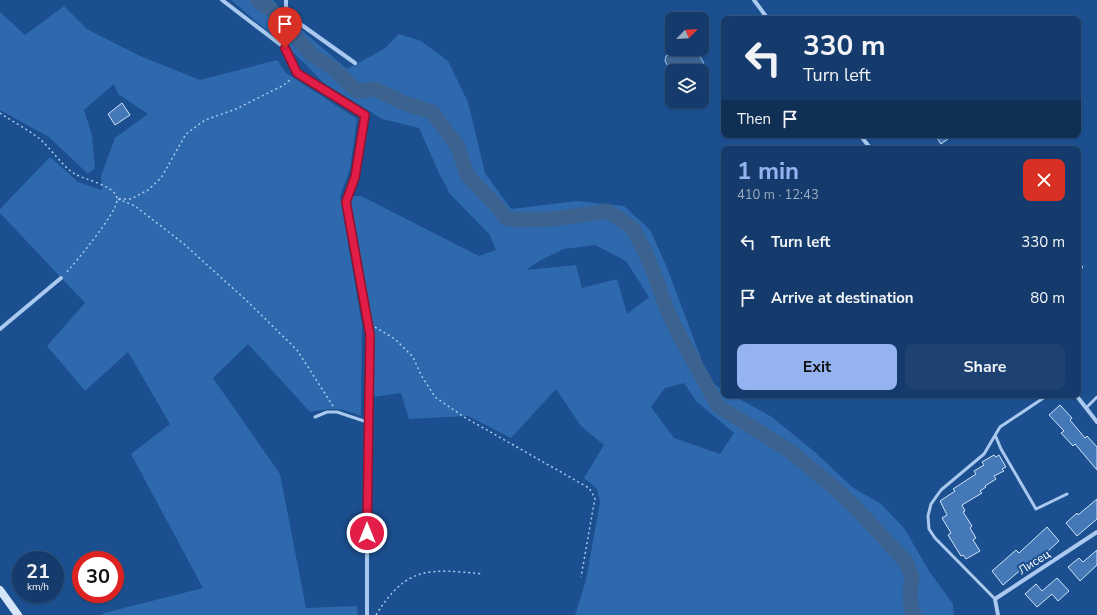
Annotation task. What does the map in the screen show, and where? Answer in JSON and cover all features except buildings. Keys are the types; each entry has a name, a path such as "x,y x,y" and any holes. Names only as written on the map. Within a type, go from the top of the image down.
{"main road":[{"path":"0,590 18,615"}],"street":[{"path":"222,0 285,48 297,73 365,115 355,177 346,202 370,335 370,370 367,422 367,615"},
{"path":"286,0 286,7 290,16 355,63"},
{"path":"754,0 766,16"},
{"path":"862,138 869,146"},
{"path":"0,329 61,278"},
{"path":"1078,398 1097,422"},
{"name":"Лисец","path":"995,599 1097,532"},
{"path":"995,599 998,615"}],"lane":[{"path":"1086,408 1097,397"},
{"path":"995,599 935,538 929,529 928,516 931,504 941,490 984,454 996,437 1000,427 1044,398"},
{"path":"315,417 327,412 337,412 367,422"},
{"path":"996,437 1004,455 1036,509 1067,494"}],"path":[{"path":"118,200 131,199 148,190 161,178 186,134 205,120 236,109 284,85 297,73"},
{"path":"0,113 40,139 74,173 101,184 115,193 118,200 135,206 184,244 298,350 337,412"},
{"path":"61,278 79,259 104,224 118,200"},
{"path":"368,323 395,338 413,358 420,375 435,397 464,417 589,488 595,498 581,577"},
{"path":"376,615 398,587 416,574 442,570 483,574"}],"shaded area":[{"path":"231,0 273,0 289,19 347,69 384,49 399,34 421,41 448,61 468,102 485,173 511,209 577,201 624,206 650,230 666,265 710,382 721,388 721,398 737,398 772,417 816,453 852,487 881,504 904,528 929,571 953,604 954,615 575,615 586,580 600,502 597,489 584,478 604,445 581,426 556,389 511,438 468,416 409,419 401,393 372,397 372,320 351,204 351,196 361,196 479,256 496,250 489,234 450,194 419,128 382,119 324,83 298,57","holes":["595,245 626,261 649,297 627,314 617,279 582,288 576,265 526,270 541,260 564,249","684,383 696,401 734,433 720,454 674,438 651,407 665,388"]},
{"path":"64,6 87,29 140,56 200,80 277,60 286,73 357,119 350,169 340,196 362,325 361,416 336,409 310,412 248,344 213,378 280,474 306,608 357,606 358,615 102,615 104,613 203,588 131,454 170,424 128,352 85,391 47,346 85,303 0,213 0,209 50,157 78,182 102,190 101,176 115,138 148,114 118,94 114,84 84,110 92,135 95,168 88,174 49,137 0,110 0,12 25,35"},
{"path":"666,56 699,56 704,64 667,64 665,61"}],"waterway":[{"path":"257,0 273,11 312,55 334,69 357,91 375,89 404,103 432,112 458,147 467,175 496,205 506,218 516,220 554,219 607,211 633,229 646,254 666,307 677,331 718,406 790,451 837,490 857,509 906,562 912,577 910,590 911,608 914,615"}],"route":[{"path":"285,48 297,73 365,115 355,177 346,202 370,335 370,370 367,422 367,533"}]}
